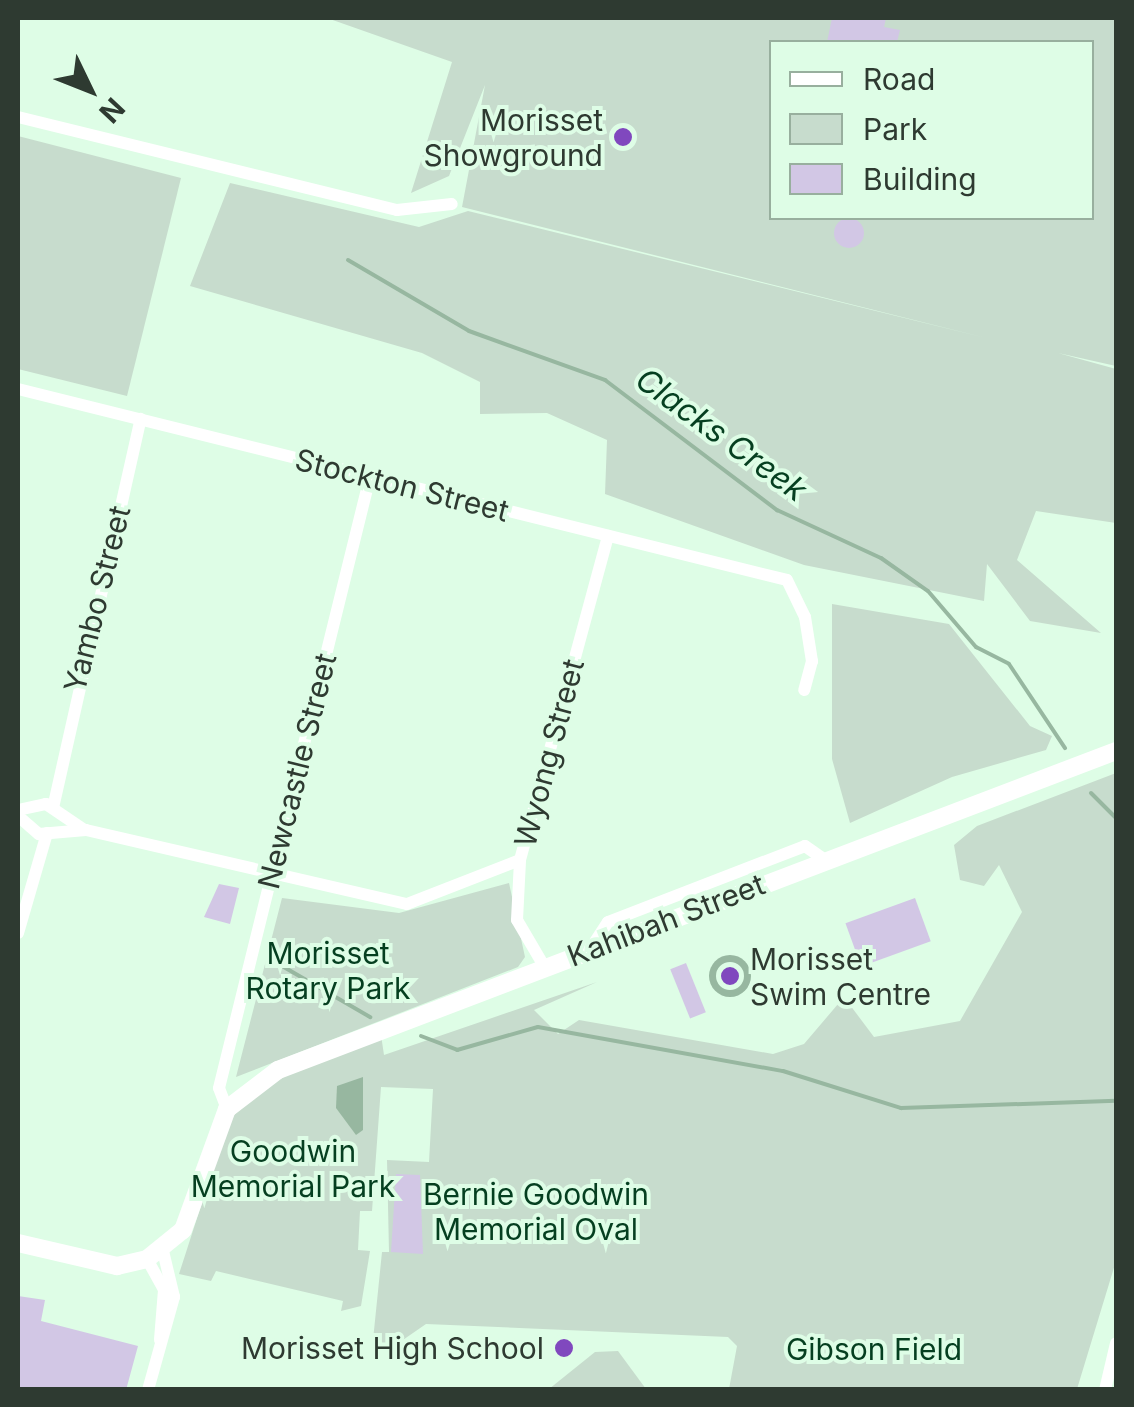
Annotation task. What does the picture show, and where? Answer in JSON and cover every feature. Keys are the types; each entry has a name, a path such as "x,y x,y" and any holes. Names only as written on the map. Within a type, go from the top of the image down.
{"street":[{"path":"18,117 397,210 452,204"},
{"name":"Stockton Street","path":"18,389 786,580 805,617 812,661 804,690"},
{"name":"Yambo Street","path":"18,933 36,861 38,818 54,778 140,419"},
{"name":"Newcastle Street","path":"154,1255 183,1230 227,1109 219,1088 370,477"},
{"name":"Wyong Street","path":"544,966 517,920 520,860 608,536"},
{"name":"Kahibah Street","path":"227,1109 291,1064 1116,751"},
{"path":"38,818 271,876 407,904 520,860"},
{"path":"18,1243 117,1266 154,1255 174,1297 148,1390"},
{"path":"1105,1390 1116,1342"}],"green space":[{"path":"327,18 1116,18 1116,366 1058,353 1116,369 1116,523 1036,511 1017,560 1101,633 1030,621 987,564 984,601 804,565 605,494 607,440 547,413 480,414 480,382 422,353 190,286 230,183 419,227 468,211 986,338 462,207 485,85 449,176 411,193 452,62"},
{"path":"18,136 181,178 127,396 18,369"},
{"path":"832,604 949,624 1030,726 1052,736 1046,750 952,777 850,823 832,759"},
{"path":"1116,773 1116,1261 1077,1389 729,1389 737,1346 728,1337 426,1324 384,1353 372,1350 382,1252 389,1252 387,1160 429,1162 433,1089 381,1087 372,1211 360,1211 358,1250 370,1251 361,1306 341,1311 343,1301 216,1271 211,1281 179,1274 229,1119 274,1081 381,1035 384,1055 597,982 534,1010 558,1034 579,1020 773,1054 804,1044 844,997 874,1037 960,1021 1022,912 999,865 984,886 960,880 954,845 977,826"},
{"name":"Morisset Rotary Park","path":"509,883 525,957 518,967 236,1077 282,898 399,913"},
{"path":"618,1351 646,1389 549,1389 595,1352"}],"shaded area":[{"name":"Morisset Swim Centre","path":"730,955 745,961 751,976 745,991 730,997 715,991 709,976 715,961"},
{"path":"363,1077 363,1130 356,1135 336,1108 337,1086"}],"building":[{"path":"832,18 886,18 884,27 900,30 898,40 827,40"},
{"path":"843,220 855,220 862,227 862,239 849,248 839,243 834,233"},
{"path":"219,884 239,888 230,924 204,917"},
{"path":"915,898 931,941 861,967 845,923"},
{"path":"686,963 706,1012 690,1019 670,969"},
{"path":"396,1174 420,1175 423,1254 391,1252"},
{"path":"18,1296 45,1300 41,1321 138,1346 126,1390 18,1390"}],"waterway":[{"name":"Clacks Creek","path":"348,260 469,331 605,380 777,510 881,558 928,591 976,647 1009,664 1065,748"},
{"name":"Clacks Creek","path":"1091,793 1116,818"},
{"name":"Clacks Creek","path":"270,959 370,1017"},
{"name":"Clacks Creek","path":"421,1036 457,1050 538,1027 783,1071 901,1108 1116,1101"}],"place":[{"name":"Morisset Showground","path":"623,137"},
{"name":"Morisset Swim Centre","path":"730,976"},
{"name":"Morisset High School","path":"564,1348"}],"park label":[{"name":"Goodwin Memorial Park","path":"293,1168"},
{"name":"Bernie Goodwin Memorial Oval","path":"536,1211"},
{"name":"Gibson Field","path":"874,1349"}]}
